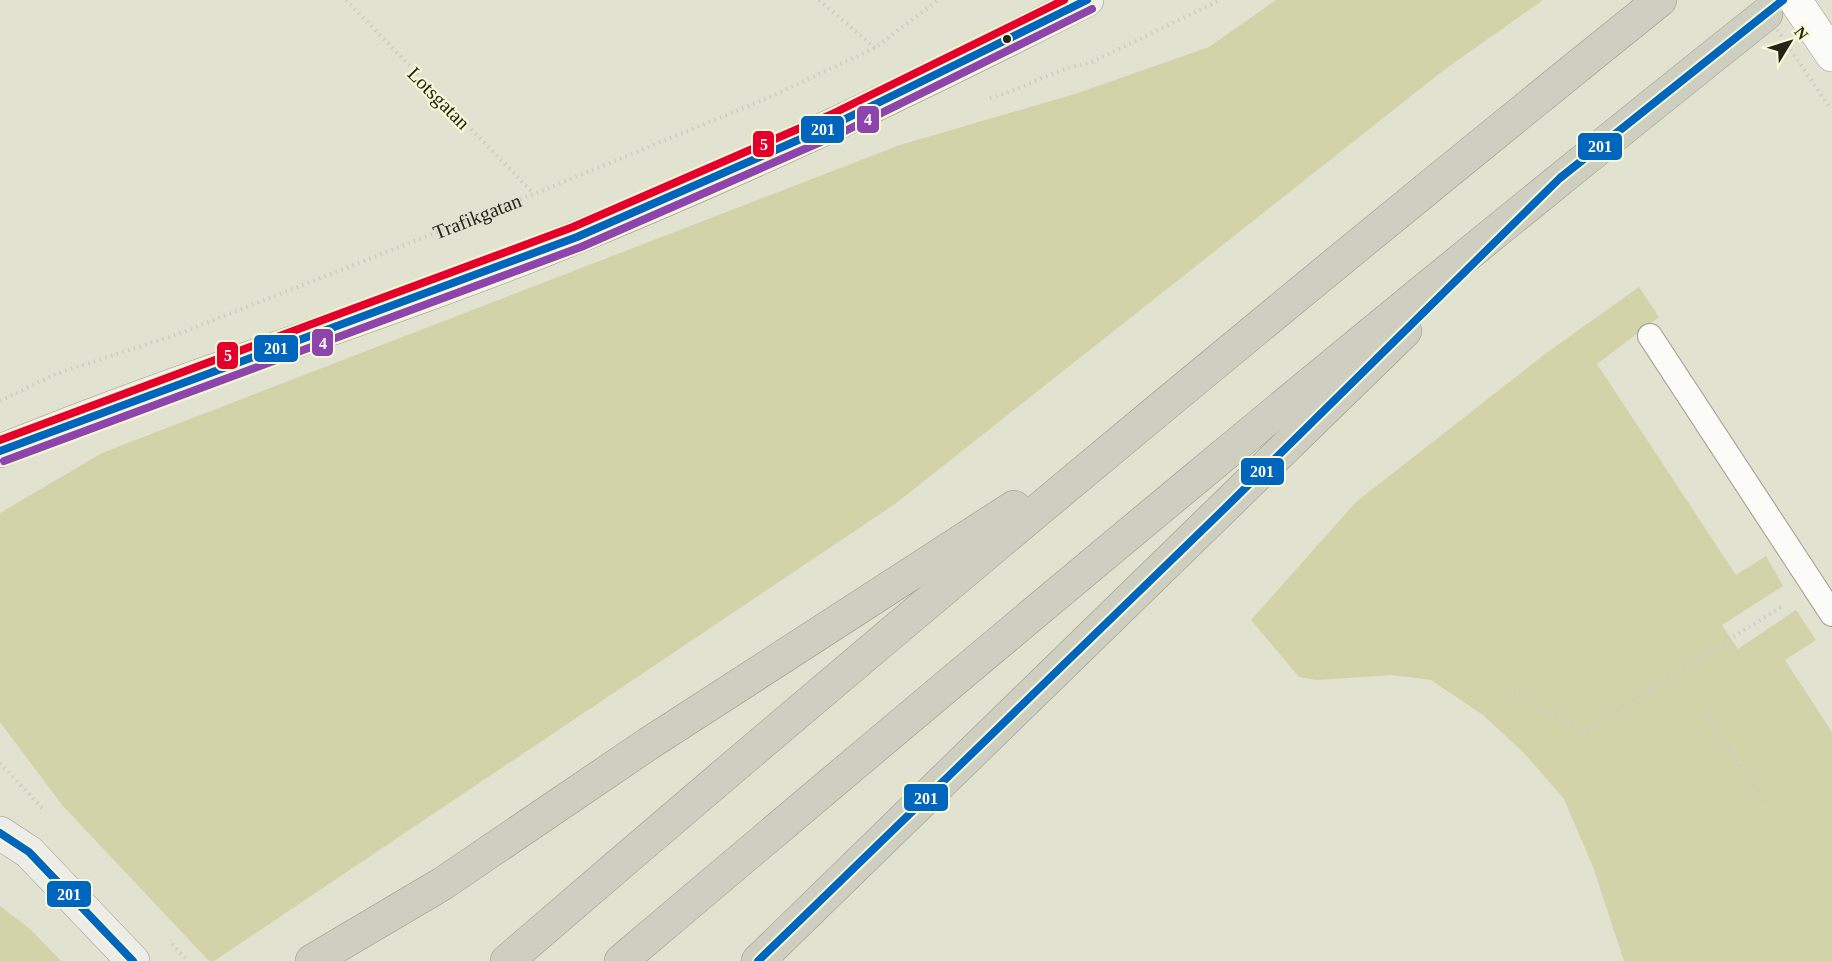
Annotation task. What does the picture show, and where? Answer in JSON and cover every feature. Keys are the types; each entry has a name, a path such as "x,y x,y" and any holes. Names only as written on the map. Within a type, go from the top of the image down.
{"highway":[{"path":"507,961 754,748 1134,430 1660,0"},
{"path":"621,961 1173,497 1560,178 1762,7"},
{"path":"758,961 1214,519 1560,178"},
{"path":"312,961 442,884 648,744 1134,430"},
{"path":"353,961 442,884"}],"main road":[{"path":"0,451 160,389 298,341 575,238 796,144 1087,0"},
{"path":"0,833 29,852 133,961"}],"street":[{"path":"1795,0 1832,55"}],"lane":[{"path":"1650,336 1823,581 1832,614"}],"path":[{"name":"Lotsgatan","path":"346,0 534,194"},
{"path":"819,0 875,48"},
{"name":"Trafikgatan","path":"0,401 56,374 178,334 534,194 763,99 875,48 938,0"},
{"path":"1090,63 1220,0"},
{"path":"1762,7 1830,108"},
{"path":"1514,692 1583,732 1739,631 1823,581"},
{"path":"1707,715 1766,805"},
{"path":"0,763 43,809"}],"green space":[{"path":"1276,0 1543,0 1444,70 895,504 214,961 209,961 63,806 0,722 0,513 102,453 900,145 1075,94 1209,47"},
{"path":"1639,287 1659,317 1597,364 1736,575 1766,556 1783,586 1722,625 1738,649 1796,610 1816,640 1785,660 1832,732 1832,961 1624,961 1593,867 1564,799 1524,753 1483,715 1431,680 1392,675 1317,680 1299,677 1251,620 1356,502 1545,354"},
{"path":"0,906 31,930 61,961 0,961"}],"transit line":[{"name":"5","path":"0,440 573,227 830,115 1064,0"},
{"name":"201","path":"0,451 577,237 835,124 1087,0"},
{"name":"201","path":"758,961 1222,511 1560,178 1783,0"},
{"name":"4","path":"4,461 581,247 839,134 1092,9"},
{"name":"201","path":"0,833 29,852 133,961"}]}
